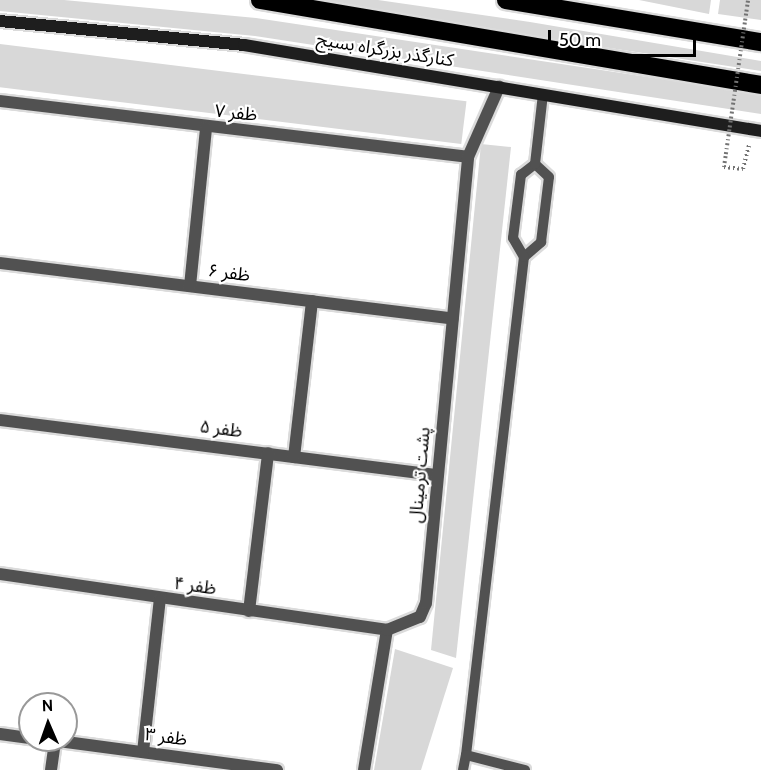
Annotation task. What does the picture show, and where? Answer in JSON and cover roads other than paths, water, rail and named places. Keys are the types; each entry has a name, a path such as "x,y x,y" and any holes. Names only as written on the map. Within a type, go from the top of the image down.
{"highway":[{"path":"260,0 761,85"},
{"path":"506,0 761,42"}],"street":[{"name":"کنارگذر بزرگراه بسیج","path":"0,21 244,45 757,130"},
{"name":"پشت ترمینال","path":"387,630 420,617 426,603 468,157 499,87"},
{"name":"ظفر ۷","path":"0,101 206,128 468,157"},
{"path":"190,286 206,128"},
{"name":"ظفر ۶","path":"0,263 453,319"},
{"path":"294,457 312,301"},
{"name":"ظفر ۵","path":"0,420 438,475"},
{"path":"249,611 268,453"},
{"name":"ظفر ۴","path":"0,574 160,599 387,630"},
{"path":"143,752 160,599"},
{"path":"364,770 387,630"},
{"path":"0,734 18,736"},
{"name":"ظفر ۳","path":"78,743 277,770"},
{"path":"51,770 52,752"}],"lane":[{"path":"464,770 524,257 513,238 521,175 535,164 543,94"},
{"path":"524,257 541,242 549,177 535,164"},
{"path":"466,754 525,770"}]}
